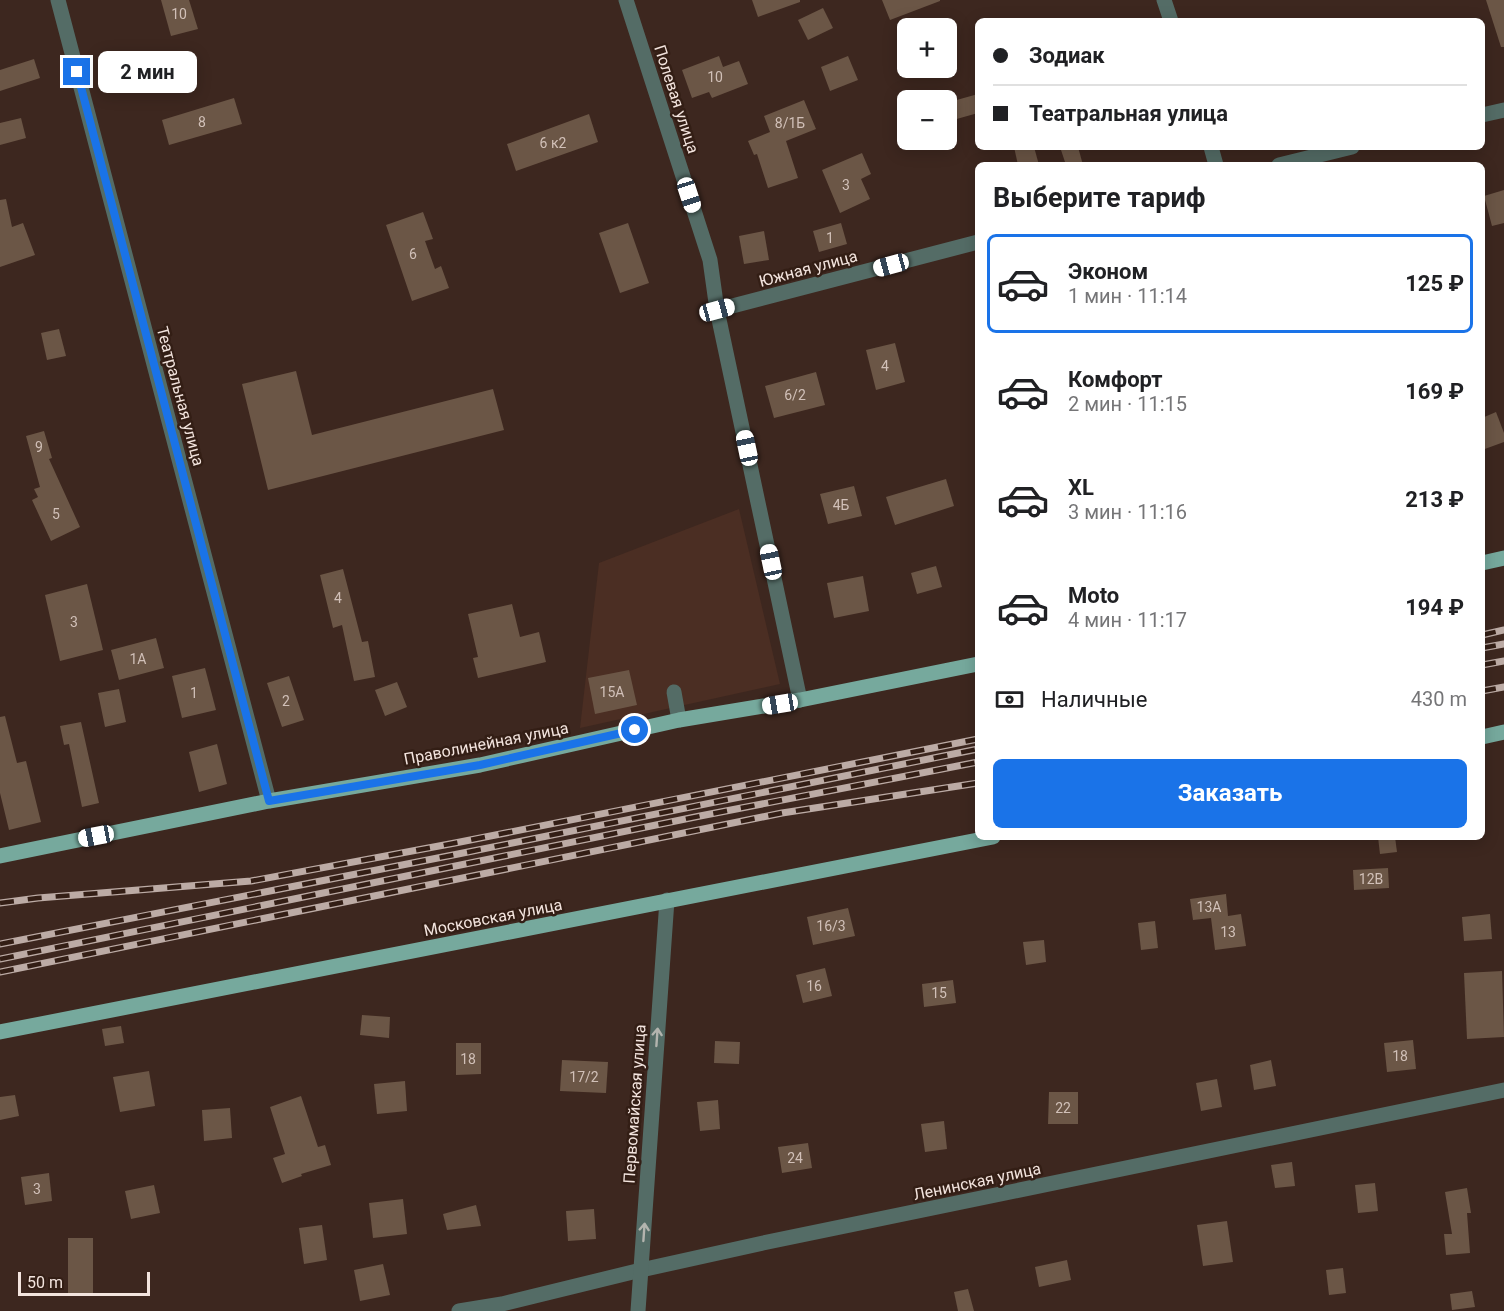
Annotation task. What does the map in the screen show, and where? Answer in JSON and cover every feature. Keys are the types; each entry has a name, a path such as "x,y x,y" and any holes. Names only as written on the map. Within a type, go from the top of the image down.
{"main road":[{"path":"1485,562 1504,558"},
{"name":"Праволинейная улица","path":"0,856 269,801 480,765 679,720 801,700 975,665"},
{"path":"1485,735 1504,732"},
{"name":"Московская улица","path":"0,1032 977,840"}],"street":[{"name":"Театральная улица","path":"58,0 269,801"},
{"name":"Полевая улица","path":"626,0 710,260 717,310 801,700"},
{"path":"1164,0 1169,18"},
{"path":"1485,114 1504,110"},
{"path":"1291,162 1340,150"},
{"name":"Южная улица","path":"717,310 975,243"},
{"path":"674,692 679,720"},
{"name":"Первомайская улица","path":"638,1311 667,900"},
{"name":"Ленинская улица","path":"459,1311 502,1304 641,1270 1504,1090"}],"shaded area":[{"path":"739,509 780,684 580,728 599,563"}],"building":[{"path":"161,0 189,0 198,29 171,36"},
{"path":"752,0 800,0 800,2 758,17"},
{"path":"882,0 940,0 940,1 890,20"},
{"path":"1486,0 1504,0 1504,47 1501,47"},
{"path":"823,8 833,28 808,40 798,20"},
{"path":"719,56 723,67 739,61 748,84 712,98 709,92 692,98 682,70"},
{"path":"848,56 858,80 830,91 821,67"},
{"path":"34,59 40,78 0,91 0,70"},
{"path":"975,95 975,114 957,119 957,100"},
{"path":"234,98 242,124 169,145 162,120"},
{"path":"804,100 816,129 786,141 798,178 768,188 757,154 754,155 748,141 770,132 764,116"},
{"path":"589,114 598,142 516,171 507,144"},
{"path":"21,118 26,138 0,145 0,123"},
{"path":"1015,150 1035,150 1038,162 1017,162"},
{"path":"1061,150 1079,150 1082,162 1065,162"},
{"path":"862,153 871,174 861,179 870,199 840,213 822,170"},
{"path":"1504,190 1504,223 1492,226 1485,196"},
{"path":"6,199 12,227 23,223 35,255 0,267 0,200"},
{"path":"423,212 433,239 425,241 435,269 441,266 449,288 412,301 386,225"},
{"path":"628,223 649,283 620,293 599,233"},
{"path":"841,223 847,244 819,252 813,231"},
{"path":"764,231 769,260 744,264 739,236"},
{"path":"59,329 66,356 47,360 41,333"},
{"path":"895,343 905,382 876,390 866,350"},
{"path":"296,371 312,435 493,389 504,430 268,490 242,384"},
{"path":"816,372 825,405 774,418 765,386"},
{"path":"1496,412 1504,433 1504,442 1485,449 1485,417"},
{"path":"44,431 52,458 49,459 80,527 51,541 32,500 38,497 34,489 40,487 26,436"},
{"path":"946,479 954,506 895,525 886,497"},
{"path":"854,486 862,516 828,524 820,494"},
{"path":"936,566 942,587 917,594 911,573"},
{"path":"343,569 362,642 368,641 375,677 354,681 342,625 333,628 320,575"},
{"path":"863,576 869,611 834,618 827,583"},
{"path":"87,584 103,650 60,661 45,595"},
{"path":"512,604 520,637 539,632 546,662 478,678 473,658 478,657 468,614"},
{"path":"156,638 164,668 119,680 111,650"},
{"path":"205,668 216,710 182,718 172,676"},
{"path":"629,670 637,705 595,714 588,678"},
{"path":"289,676 304,720 282,727 267,683"},
{"path":"397,682 407,707 385,716 375,690"},
{"path":"119,689 126,722 105,727 98,693"},
{"path":"5,716 17,763 26,761 41,822 9,830 0,793 0,717"},
{"path":"81,722 99,803 82,807 69,744 64,745 60,726"},
{"path":"217,744 227,784 199,792 189,752"},
{"path":"1378,840 1395,840 1397,852 1380,854"},
{"path":"1388,868 1389,888 1354,890 1353,870"},
{"path":"1226,894 1228,916 1241,914 1246,946 1215,950 1211,918 1193,920 1190,899"},
{"path":"848,908 855,936 813,945 807,917"},
{"path":"1490,914 1492,939 1464,941 1462,917"},
{"path":"1155,921 1158,948 1141,950 1138,923"},
{"path":"1044,940 1046,962 1026,965 1023,942"},
{"path":"825,968 832,996 803,1003 796,975"},
{"path":"1502,971 1504,1037 1467,1039 1464,973"},
{"path":"953,980 956,1003 924,1007 922,984"},
{"path":"362,1015 390,1017 389,1038 360,1035"},
{"path":"121,1026 124,1043 105,1046 102,1029"},
{"path":"1413,1040 1416,1069 1387,1072 1384,1043"},
{"path":"715,1041 740,1042 739,1064 714,1063"},
{"path":"456,1043 481,1043 481,1074 456,1075"},
{"path":"562,1060 608,1062 606,1093 560,1091"},
{"path":"1271,1060 1276,1086 1254,1090 1250,1065"},
{"path":"149,1071 155,1106 120,1112 113,1077"},
{"path":"1217,1079 1222,1107 1201,1111 1196,1083"},
{"path":"405,1081 407,1111 377,1114 374,1084"},
{"path":"1049,1092 1078,1092 1078,1124 1048,1124"},
{"path":"15,1095 19,1116 0,1120 0,1097"},
{"path":"301,1096 318,1147 325,1145 331,1165 301,1174 302,1176 282,1183 273,1158 285,1154 270,1107"},
{"path":"718,1100 720,1129 700,1131 697,1102"},
{"path":"230,1108 232,1138 204,1141 202,1110"},
{"path":"944,1121 947,1149 925,1152 921,1124"},
{"path":"808,1143 812,1168 782,1173 778,1147"},
{"path":"1292,1162 1295,1186 1275,1188 1271,1165"},
{"path":"49,1173 52,1201 25,1205 21,1177"},
{"path":"1375,1183 1378,1211 1358,1213 1355,1185"},
{"path":"154,1185 160,1213 131,1219 125,1191"},
{"path":"1467,1188 1471,1213 1467,1213 1470,1253 1446,1255 1444,1234 1452,1234 1445,1192"},
{"path":"403,1199 407,1234 373,1238 369,1203"},
{"path":"476,1205 481,1226 447,1230 443,1214"},
{"path":"594,1209 596,1239 568,1241 566,1211"},
{"path":"1227,1221 1233,1262 1203,1266 1197,1225"},
{"path":"322,1225 327,1260 304,1264 299,1228"},
{"path":"68,1238 93,1238 93,1294 68,1294"},
{"path":"1067,1260 1071,1280 1039,1287 1035,1267"},
{"path":"383,1264 390,1295 360,1301 354,1270"},
{"path":"1343,1268 1346,1293 1329,1295 1326,1270"},
{"path":"968,1289 974,1311 958,1311 954,1292"},
{"path":"1472,1291 1475,1307 1452,1310 1450,1294"}],"railway":[{"path":"1485,634 1504,630"},
{"path":"1485,647 1504,644"},
{"path":"1485,664 1504,661"},
{"path":"1485,690 1504,687"},
{"path":"0,903 251,881 455,843 975,740"},
{"path":"0,944 975,750"},
{"path":"0,959 700,816 975,763"},
{"path":"0,972 782,813 975,783"}],"route":[{"path":"77,72 269,801 480,765 635,730"}]}
